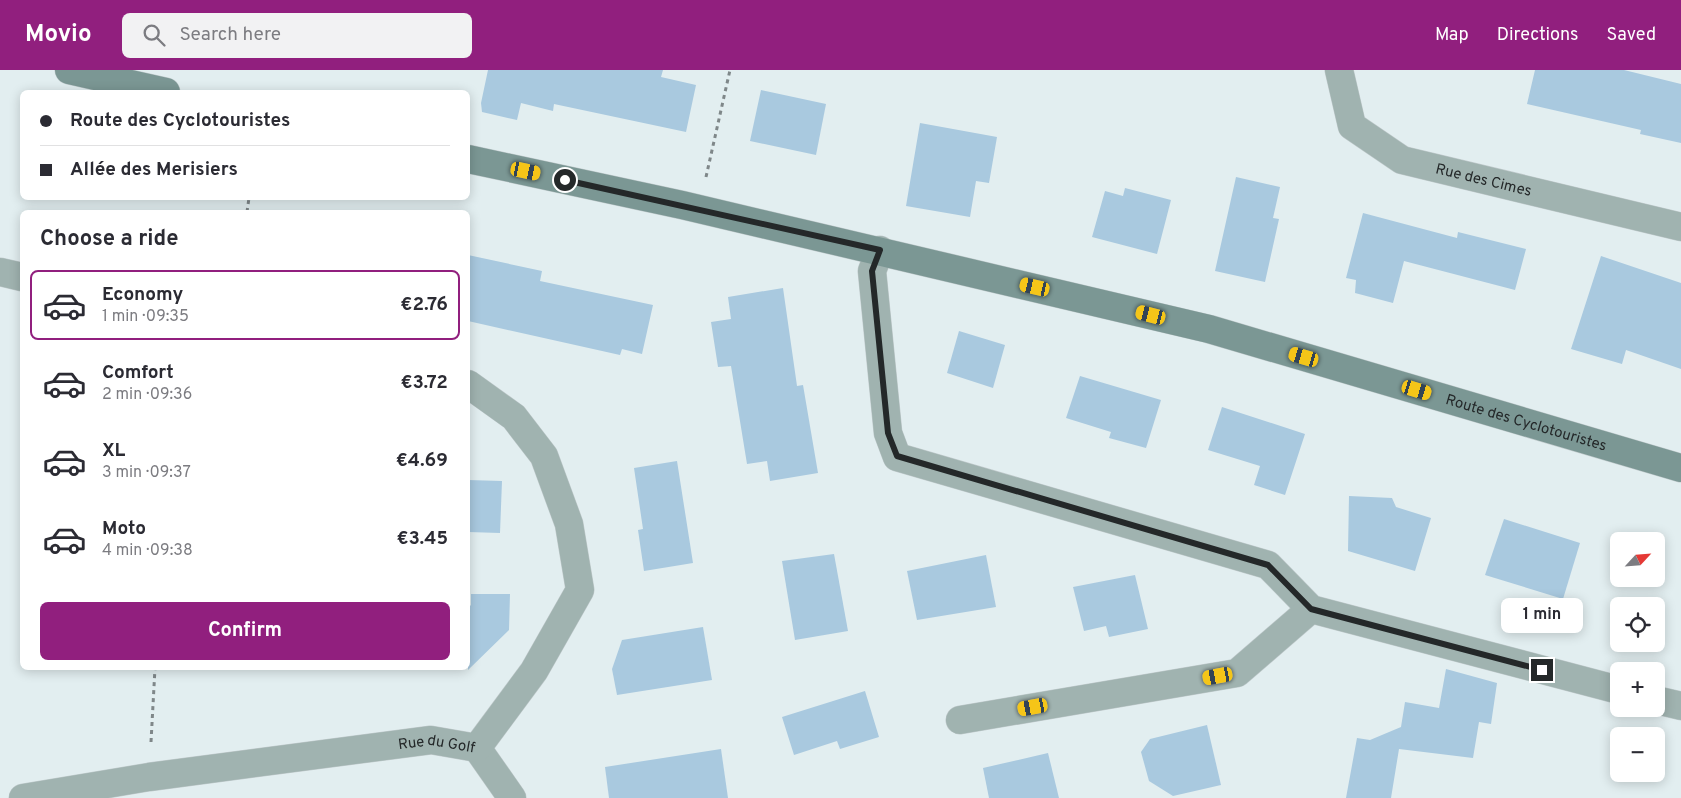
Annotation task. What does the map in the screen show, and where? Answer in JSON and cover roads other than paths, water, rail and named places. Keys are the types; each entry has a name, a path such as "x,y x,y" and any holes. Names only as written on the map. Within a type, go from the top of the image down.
{"street":[{"path":"69,70 157,90"},
{"name":"Rue des Cimes","path":"1339,70 1352,126 1402,160 1681,227"},
{"name":"Route des Cyclotouristes","path":"470,159 880,250 1209,329 1681,468"},
{"path":"880,250 872,271 888,433 897,456 1268,565 1311,609 1610,688"},
{"path":"0,272 20,277"},
{"name":"Rue du Golf","path":"24,798 156,787 431,740 477,748 534,671 580,590 570,524 544,456 514,417 470,385"},
{"path":"960,720 1236,673 1311,609"},
{"path":"1665,702 1681,706"},
{"path":"477,748 512,798"}]}
